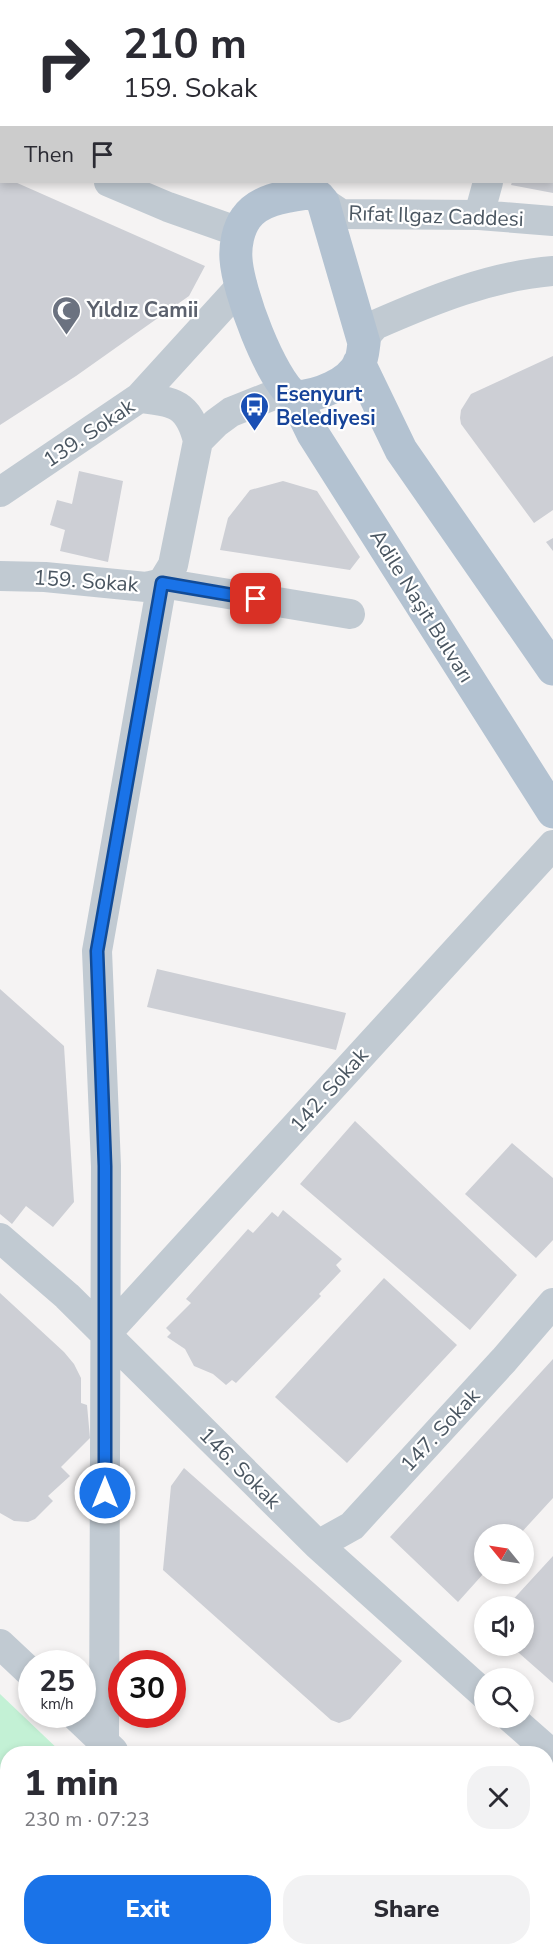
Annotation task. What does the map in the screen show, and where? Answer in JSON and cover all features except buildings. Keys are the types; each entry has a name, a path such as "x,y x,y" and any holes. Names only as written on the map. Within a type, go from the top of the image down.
{"main road":[{"path":"242,225 248,183"},
{"path":"242,225 254,210 276,199 319,193 362,353 401,450 553,669"},
{"name":"Adile Naşit Bulvarı","path":"242,225 236,259 245,300 274,372 291,394 313,434 553,812"},
{"path":"291,394 307,397 344,381 362,353"}],"street":[{"path":"111,183 168,207 242,225"},
{"path":"479,215 488,183"},
{"name":"Rıfat Ilgaz Caddesi","path":"319,193 340,214 479,215 553,221"},
{"path":"362,353 368,333 375,325 465,289 515,276 553,271"},
{"path":"139,398 242,285"},
{"path":"110,1746 105,1166 97,951 162,583 173,565 198,441 231,412 291,394"},
{"name":"139. Sokak","path":"0,492 139,398 167,400 181,408 194,424 198,441"},
{"name":"159. Sokak","path":"0,576 45,577 146,586 162,583 350,614"},
{"name":"142. Sokak","path":"105,1335 553,845"},
{"name":"146. Sokak","path":"0,1238 67,1296 318,1545 474,1685"},
{"name":"147. Sokak","path":"318,1545 352,1526 553,1303"},
{"path":"0,1644 18,1661"},
{"path":"89,1728 108,1746"},
{"path":"523,1728 544,1746"}],"green space":[{"path":"0,1694 18,1711 18,1728 36,1728 55,1746 0,1746"}],"place":[{"name":"Yıldız Camii","path":"66,336"},
{"name":"Esenyurt Belediyesi","path":"255,432"}],"route":[{"path":"105,1493 105,1166 97,951 162,583 256,599"}]}
